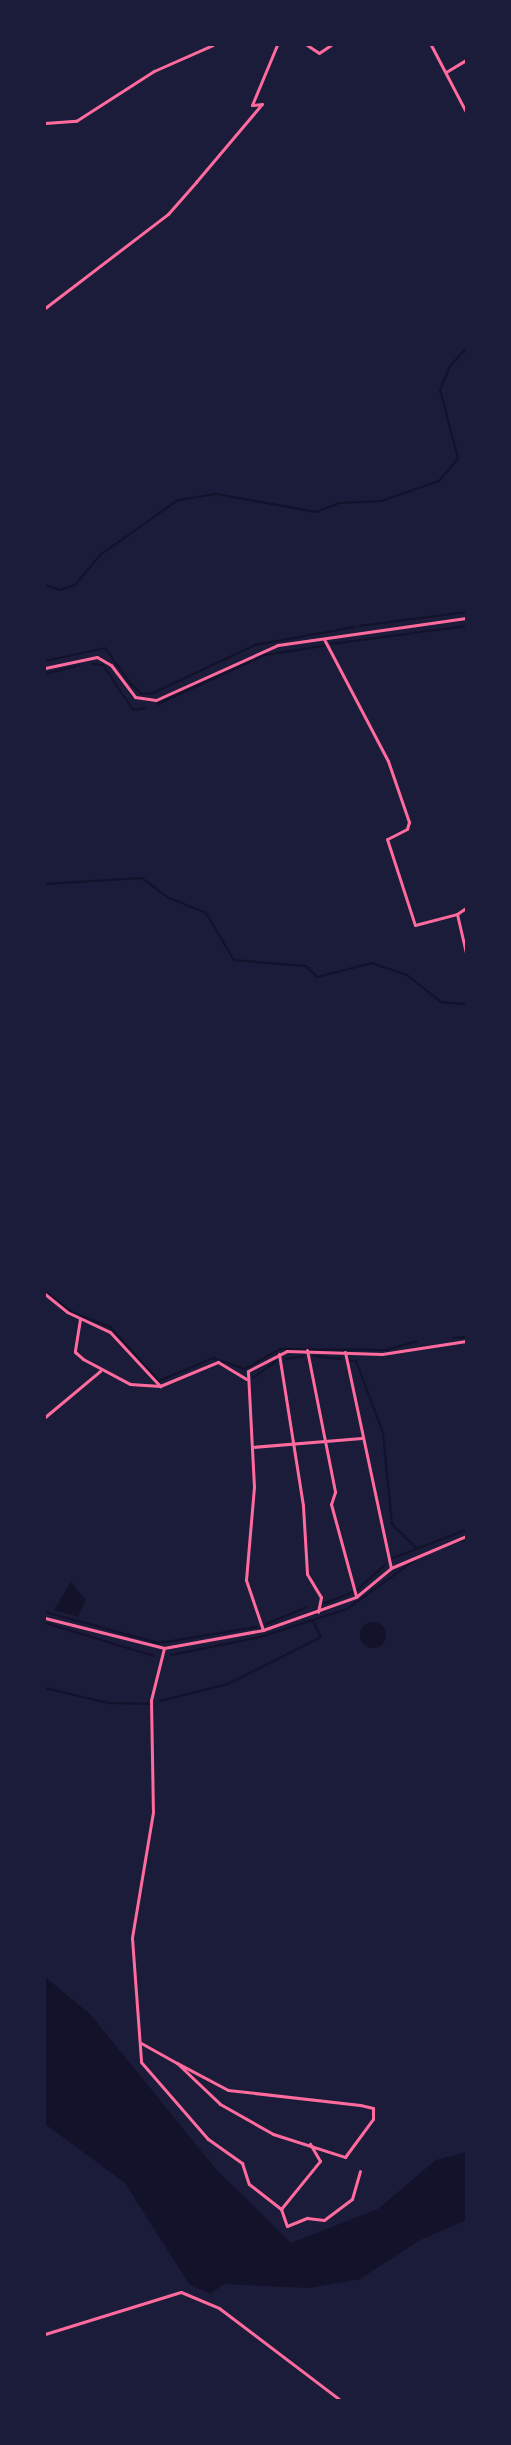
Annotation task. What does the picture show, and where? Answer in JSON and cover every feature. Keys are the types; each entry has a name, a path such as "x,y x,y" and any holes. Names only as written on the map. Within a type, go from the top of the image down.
{"street":[{"path":"45,123 76,121 154,71 213,45"},
{"path":"45,308 168,214 262,104 252,105 277,45"},
{"path":"307,45 319,53 331,45"},
{"path":"431,45 466,112"},
{"path":"446,72 466,60"},
{"path":"45,668 97,657 111,665 135,697 156,700 250,655 324,639 466,618"},
{"path":"324,639 388,761 409,822 407,829 387,839 415,925 457,914 466,908"},
{"path":"457,914 466,952"},
{"path":"45,1294 80,1319 110,1332 160,1386"},
{"path":"80,1319 75,1352 100,1371 130,1384 160,1386 218,1362 246,1379"},
{"path":"263,1630 246,1580 252,1447 246,1379 248,1371 279,1354 307,1350 382,1354 466,1341"},
{"path":"307,1350 335,1492 331,1504 356,1597"},
{"path":"345,1352 391,1568"},
{"path":"279,1354 307,1574 321,1598 318,1612"},
{"path":"45,1417 100,1371"},
{"path":"252,1447 362,1438"},
{"path":"45,1618 164,1648 263,1630 356,1597 391,1568 466,1536"},
{"path":"164,1648 151,1700 153,1812 132,1938 141,2061 208,2139 242,2163 249,2184 281,2209 287,2226 307,2218 324,2220 352,2199 360,2171"},
{"path":"141,2043 228,2090 374,2108 373,2119 345,2157 273,2134 220,2104 177,2063"},
{"path":"281,2209 320,2161 310,2144"},
{"path":"45,2334 181,2292 219,2308 340,2400"}],"shaded area":[{"path":"71,1582 86,1600 78,1617 54,1610"},
{"path":"373,1622 382,1626 386,1635 382,1644 373,1648 364,1644 360,1635 364,1626"},
{"path":"45,1977 90,2014 215,2168 291,2243 378,2209 436,2160 466,2152 466,2220 420,2240 360,2279 309,2288 224,2284 210,2294 189,2284 125,2183 45,2124"}],"waterway":[{"path":"45,585 60,590 75,585 100,555 178,500 216,494 316,512 339,503 381,501 439,481 458,458 440,390 450,366 466,349"},
{"path":"360,626 466,612"},
{"path":"331,644 466,626"},
{"path":"45,661 105,648 131,684 142,694 153,693 255,645 354,627"},
{"path":"158,704 265,655 323,646"},
{"path":"92,664 103,665 133,710 146,708"},
{"path":"45,674 80,665"},
{"path":"45,884 142,878 167,897 206,913 234,960 306,966 317,977 372,963 407,975 441,1002 466,1004"},
{"path":"45,1291 72,1312 110,1327 159,1381 213,1358 245,1369 280,1349 386,1350 417,1341"},
{"path":"453,1338 466,1337"},
{"path":"286,1359 304,1356"},
{"path":"313,1356 341,1359"},
{"path":"253,1378 276,1361"},
{"path":"350,1361 356,1361 383,1433 392,1524 416,1548"},
{"path":"393,1558 466,1530"},
{"path":"454,1542 466,1540"},
{"path":"171,1655 260,1637 347,1609 419,1557"},
{"path":"357,1590 385,1565"},
{"path":"323,1604 352,1592"},
{"path":"266,1624 307,1607"},
{"path":"45,1612 159,1643 257,1627"},
{"path":"160,1701 228,1684 321,1637 313,1621"},
{"path":"45,1623 154,1656"},
{"path":"45,1688 108,1703 152,1704"}]}
